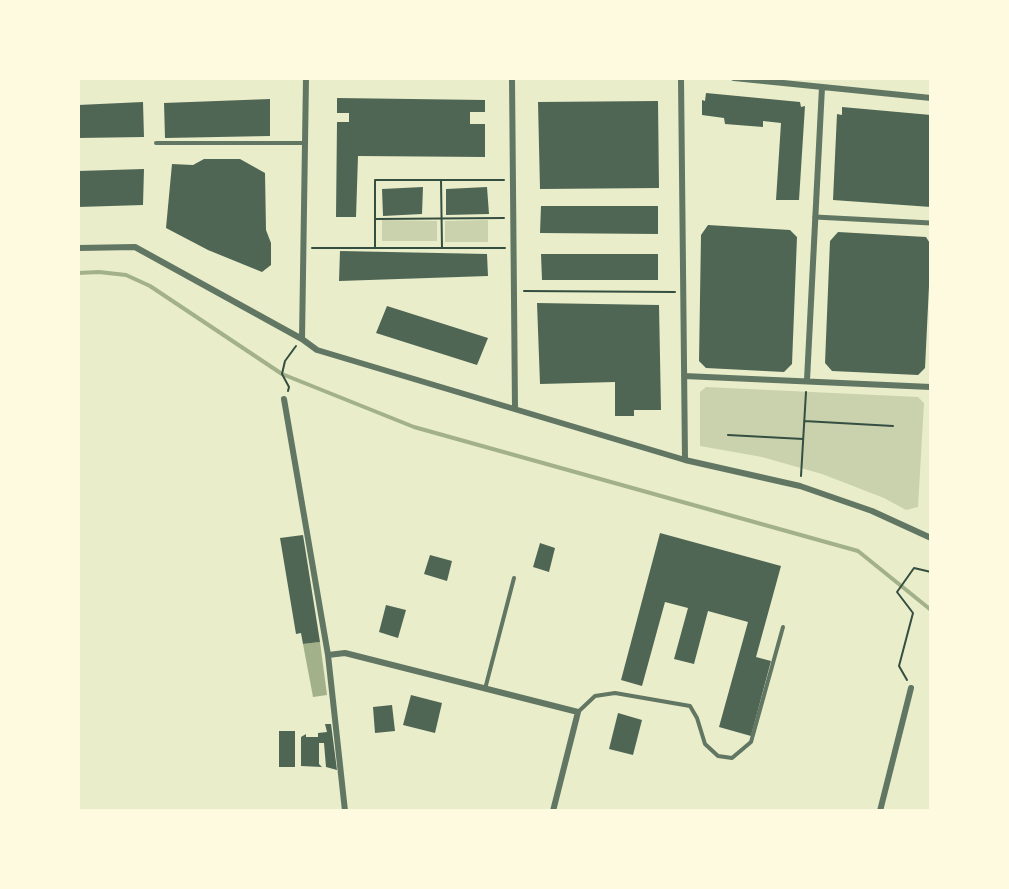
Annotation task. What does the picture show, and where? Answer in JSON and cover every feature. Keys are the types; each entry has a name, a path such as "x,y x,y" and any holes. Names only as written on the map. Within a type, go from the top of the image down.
{"street":[{"path":"302,339 306,78"},
{"path":"512,78 515,408"},
{"path":"681,78 685,460"},
{"path":"734,78 786,81 931,98"},
{"path":"807,380 822,87"},
{"path":"815,217 931,223"},
{"path":"78,248 135,247 302,339 316,350 685,460 800,486 872,511 931,538"},
{"path":"684,376 931,387"},
{"path":"284,399 328,655 345,811"},
{"path":"328,655 345,653 578,712 553,811"},
{"path":"880,811 911,688"}],"lane":[{"path":"156,143 305,143"},
{"path":"485,689 514,578"},
{"path":"578,712 595,696 615,693 690,706 697,718 705,744 718,756 732,758 751,742 783,627"}],"path":[{"path":"375,248 375,180 513,180"},
{"path":"441,180 442,248"},
{"path":"375,219 513,218"},
{"path":"304,248 513,248"},
{"path":"514,291 684,292"},
{"path":"284,399 290,387 282,374 285,361 302,339"},
{"path":"800,486 807,380"},
{"path":"804,422 893,426"},
{"path":"728,435 803,439"},
{"path":"911,688 899,666 913,613 897,592 914,568 931,572"}],"shaded area":[{"path":"382,220 437,221 437,241 382,241"},
{"path":"488,220 488,242 445,242 445,221"},
{"path":"706,387 918,397 924,403 918,507 906,510 884,498 822,474 762,457 700,446 700,392"},
{"path":"320,642 327,695 313,697 303,644"}],"building":[{"path":"706,93 800,102 801,107 805,106 799,200 776,200 781,123 763,121 763,127 725,124 724,118 702,115 702,100 705,101"},
{"path":"337,98 485,100 485,112 470,112 470,124 485,124 485,157 358,156 356,217 336,217 337,122 349,122 349,113 337,113"},
{"path":"270,99 270,136 165,138 164,103"},
{"path":"658,101 659,188 540,189 538,102"},
{"path":"143,102 144,137 78,138 78,105"},
{"path":"842,107 931,115 931,207 833,200 837,114 842,115"},
{"path":"204,159 240,159 265,173 266,230 271,243 271,265 262,272 208,250 166,228 172,164 193,165"},
{"path":"144,169 143,205 78,207 78,171"},
{"path":"423,187 422,214 383,216 382,189"},
{"path":"487,187 489,214 446,215 446,189"},
{"path":"541,206 658,206 658,234 540,233"},
{"path":"708,225 790,230 797,237 792,364 784,372 706,368 699,361 701,235"},
{"path":"838,232 926,237 931,245 925,368 918,375 832,371 825,363 830,241"},
{"path":"340,251 487,254 488,276 339,281"},
{"path":"541,254 658,254 658,280 542,280"},
{"path":"537,303 659,305 661,410 634,410 634,416 615,416 615,382 540,384"},
{"path":"387,306 488,338 477,365 376,333"},
{"path":"660,533 781,566 756,657 771,661 751,736 719,727 748,622 708,611 694,664 674,659 688,608 665,602 642,686 621,680"},
{"path":"303,535 320,642 303,644 301,633 296,634 280,538"},
{"path":"540,543 555,548 549,572 533,567"},
{"path":"430,555 452,561 447,581 424,574"},
{"path":"386,605 406,610 398,638 379,632"},
{"path":"411,695 442,703 435,733 403,725"},
{"path":"392,705 395,731 375,733 373,707"},
{"path":"618,713 642,720 633,755 609,749"},
{"path":"325,724 331,724 337,770 326,767 324,743 319,743 319,764 322,767 301,766 301,737 306,734 306,737 318,737 318,733 327,732"},
{"path":"279,731 295,731 295,767 279,767"}],"waterway":[{"path":"78,273 99,272 126,275 150,286 282,374 414,427 858,551 931,610"}]}
